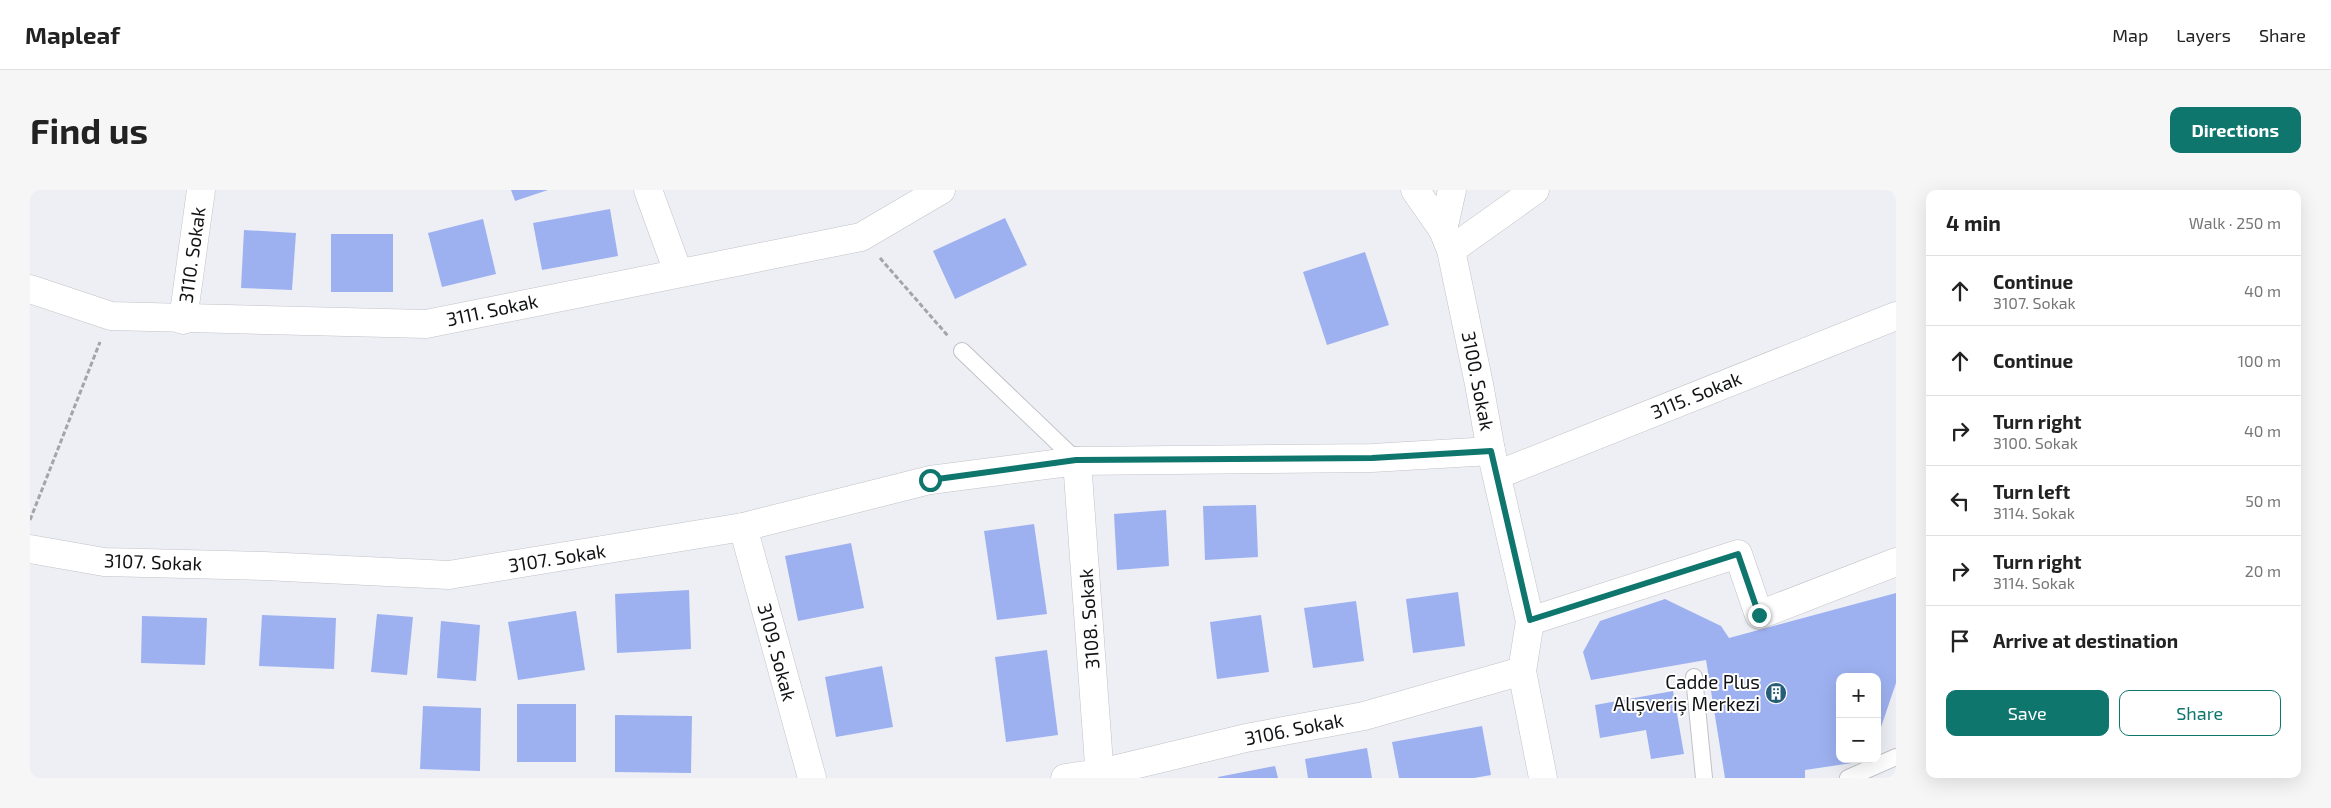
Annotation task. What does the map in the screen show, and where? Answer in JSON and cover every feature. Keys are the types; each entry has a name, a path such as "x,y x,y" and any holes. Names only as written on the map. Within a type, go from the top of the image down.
{"street":[{"name":"3110. Sokak","path":"183,320 201,190"},
{"path":"648,190 678,272"},
{"name":"3111. Sokak","path":"30,288 111,316 183,320 426,324 678,272 861,237 941,190"},
{"path":"1415,190 1447,240 1535,190"},
{"name":"3100. Sokak","path":"1452,190 1447,240 1480,384 1494,463 1530,620 1522,671 1543,778"},
{"name":"3115. Sokak","path":"1076,460 1372,458 1494,463 1896,316"},
{"name":"3107. Sokak","path":"30,549 104,562 264,566 449,575 743,527 930,480 1076,460"},
{"name":"3108. Sokak","path":"1076,460 1100,775"},
{"name":"3109. Sokak","path":"743,527 812,778"},
{"path":"1530,620 1738,554 1759,615 1896,562"},
{"name":"3106. Sokak","path":"1065,778 1100,775 1246,738 1364,716 1522,671"}],"lane":[{"path":"962,351 1076,460"},
{"path":"1694,677 1704,778"},
{"path":"1848,778 1896,757"}],"path":[{"path":"861,237 962,351"},
{"path":"30,520 111,316"}],"building":[{"path":"511,190 548,190 515,201"},
{"path":"610,209 618,256 542,270 533,223"},
{"path":"1005,218 1027,265 955,299 933,251"},
{"path":"483,219 496,274 442,287 428,233"},
{"path":"244,230 296,233 292,290 241,288"},
{"path":"331,234 393,234 393,292 331,292"},
{"path":"1365,252 1389,325 1327,345 1303,272"},
{"path":"1256,505 1258,557 1205,560 1203,506"},
{"path":"1166,510 1169,566 1117,570 1114,514"},
{"path":"1034,524 1047,614 997,620 984,531"},
{"path":"851,543 864,608 798,621 785,556"},
{"path":"689,590 691,649 617,653 615,594"},
{"path":"1458,592 1465,646 1413,653 1406,599"},
{"name":"Cadde Plus Alışveriş Merkezi","path":"1896,593 1896,683 1881,727 1881,673 1836,673 1836,763 1852,763 1805,770 1805,778 1725,778 1706,660 1591,680 1583,652 1600,621 1665,599 1721,626 1729,638"},
{"path":"1356,601 1364,661 1313,668 1304,608"},
{"path":"576,611 585,670 518,680 508,622"},
{"path":"377,614 413,617 407,675 371,672"},
{"path":"262,615 336,618 334,669 259,666"},
{"path":"1261,615 1269,672 1217,679 1210,622"},
{"path":"142,616 207,618 205,665 141,663"},
{"path":"441,621 480,625 476,681 437,678"},
{"path":"1047,650 1058,735 1006,742 995,657"},
{"path":"882,666 893,727 836,737 825,677"},
{"path":"1673,691 1684,754 1651,759 1646,730 1600,738 1595,705"},
{"path":"517,704 576,704 576,762 517,762"},
{"path":"423,706 481,708 480,771 420,769"},
{"path":"615,715 692,716 691,773 615,772"},
{"path":"1482,726 1491,775 1474,778 1399,778 1392,742"},
{"path":"1367,748 1372,778 1308,778 1305,759"},
{"path":"1275,766 1278,778 1218,778 1218,777"}],"place":[{"name":"Cadde Plus Alışveriş Merkezi","path":"1776,693"}],"route":[{"path":"930,480 1076,460 1372,458 1491,451 1530,620 1738,554 1759,615"}]}
